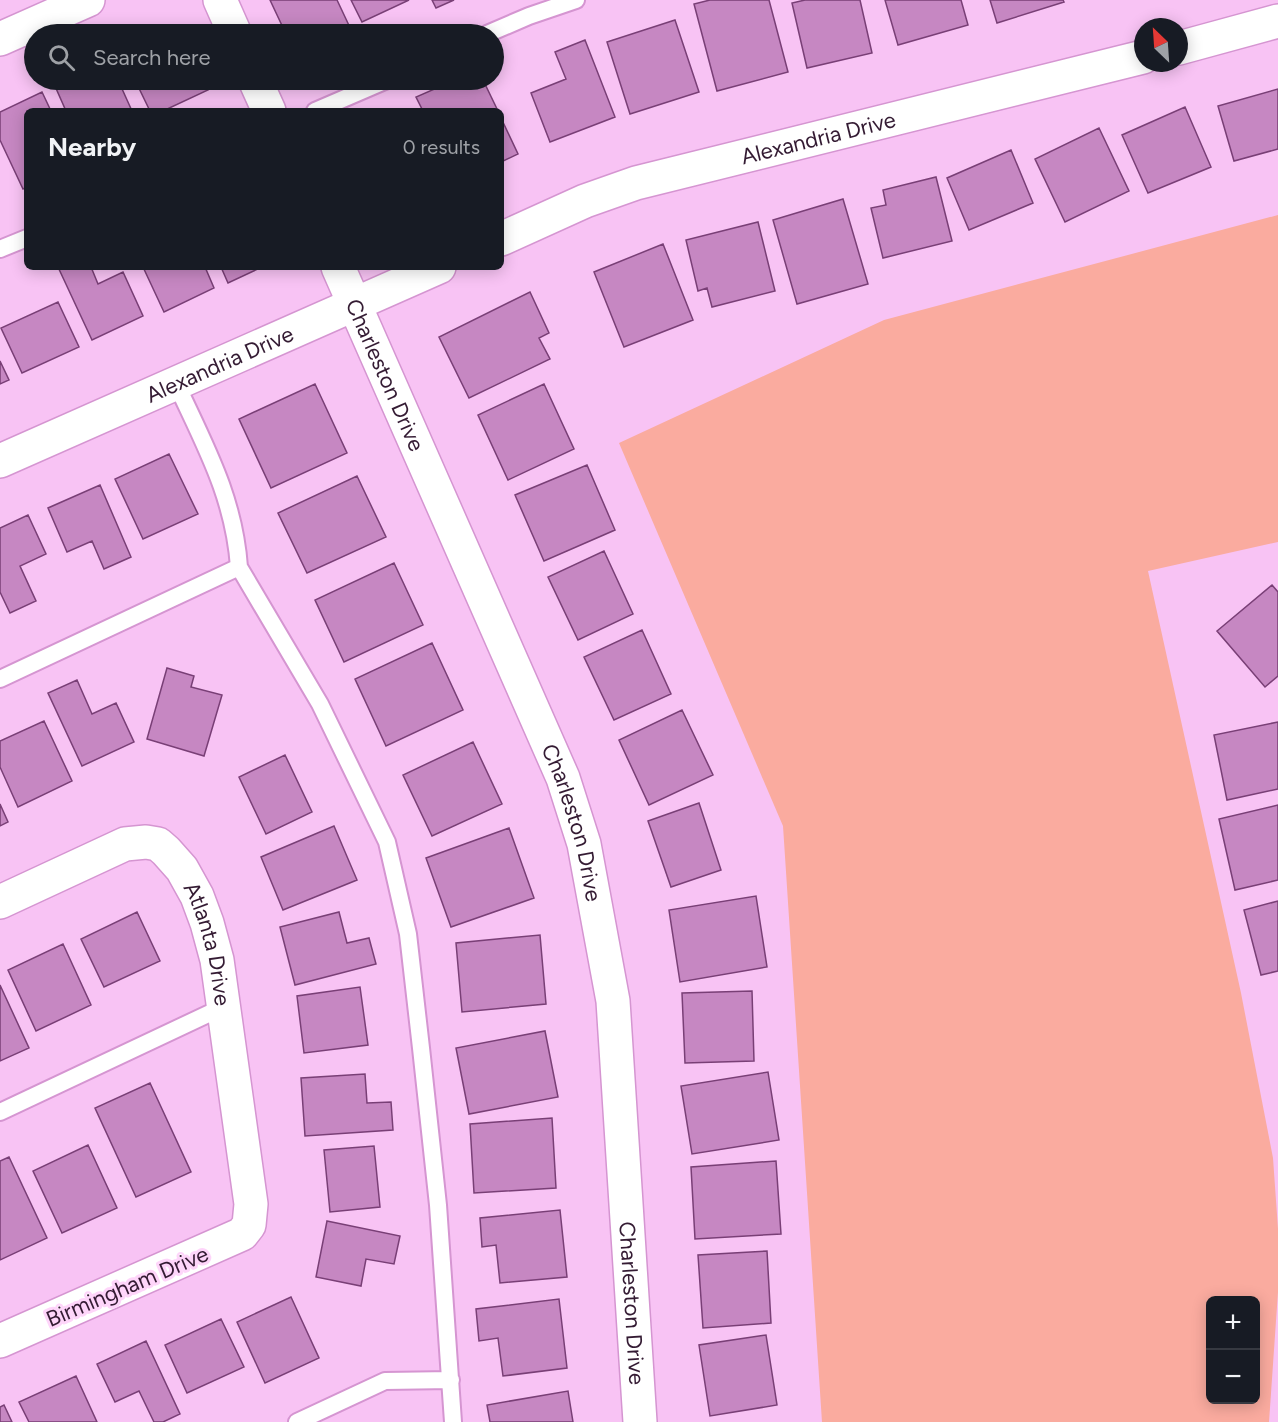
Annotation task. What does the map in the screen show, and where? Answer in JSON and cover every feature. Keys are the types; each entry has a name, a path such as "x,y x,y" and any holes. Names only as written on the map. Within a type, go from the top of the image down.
{"street":[{"path":"34,24 88,0"},
{"path":"220,0 231,24"},
{"path":"1188,46 1278,21"},
{"path":"0,39 24,28"},
{"name":"Alexandria Drive","path":"504,238 585,201 636,183 1134,59"},
{"path":"260,90 268,108"},
{"name":"Charleston Drive","path":"339,270 563,778 584,844 613,1001 640,1422"},
{"name":"Alexandria Drive","path":"0,461 432,270"},
{"name":"Atlanta Drive","path":"0,902 124,844 146,842 158,844 182,869 197,896 217,960 251,1204 249,1225"},
{"name":"Birmingham Drive","path":"0,1341 213,1249 242,1234 249,1225"}],"lane":[{"path":"504,27 576,0"},
{"path":"322,108 364,90"},
{"path":"0,249 24,239"},
{"path":"176,383 225,491 237,539 239,567 320,704 387,842 408,934 438,1205 453,1422"},
{"path":"0,680 239,567"},
{"path":"0,1112 223,1007"},
{"path":"297,1422 385,1381 451,1380"}],"shaded area":[{"path":"1278,215 1278,542 1148,571 1241,993 1273,1158 1278,1229 1278,1292 1269,1422 822,1422 783,826 619,443 884,320"}],"building":[{"path":"270,0 337,0 348,24 281,24"},
{"path":"351,0 409,0 362,22"},
{"path":"432,0 454,0 436,8"},
{"path":"710,0 769,0 788,72 717,91 694,4"},
{"path":"805,0 860,0 872,53 807,68 792,3"},
{"path":"885,0 961,0 968,25 898,45"},
{"path":"990,0 1063,0 1064,2 997,23"},
{"path":"675,20 699,92 630,114 607,42"},
{"path":"585,40 615,117 550,142 531,93 566,79 555,52"},
{"path":"1278,89 1278,149 1234,161 1218,106"},
{"path":"57,90 123,90 131,108 65,108"},
{"path":"140,90 208,90 169,108 149,108"},
{"path":"432,90 488,90 497,108 422,108 416,97"},
{"path":"42,92 50,108 24,108 23,189 0,140 0,112"},
{"path":"1185,107 1211,167 1148,193 1122,135"},
{"path":"504,124 518,154 504,161"},
{"path":"1099,128 1129,191 1065,222 1035,159"},
{"path":"1011,150 1033,203 969,230 947,178"},
{"path":"936,177 952,241 883,258 871,208 886,205 883,190"},
{"path":"843,199 868,284 797,304 773,220"},
{"path":"758,222 775,291 712,307 707,288 698,291 686,240"},
{"path":"663,244 693,320 624,347 594,272"},
{"path":"59,270 92,270 98,284 123,272 143,316 92,340"},
{"path":"144,270 206,270 214,288 164,312"},
{"path":"222,270 256,270 228,283"},
{"path":"530,292 549,333 539,338 550,359 469,398 439,337"},
{"path":"58,302 79,347 22,373 1,328"},
{"path":"0,361 9,380 0,384"},
{"path":"315,384 347,453 271,488 239,419"},
{"path":"544,384 574,449 508,480 478,415"},
{"path":"169,454 198,514 143,539 115,479"},
{"path":"587,465 615,530 544,561 515,495"},
{"path":"357,476 386,537 307,573 278,513"},
{"path":"100,485 131,557 104,569 92,541 67,552 48,508"},
{"path":"28,515 46,554 20,566 36,601 10,613 0,592 0,528"},
{"path":"604,551 633,614 578,640 548,577"},
{"path":"394,563 423,625 344,662 315,600"},
{"path":"1272,585 1278,592 1278,676 1265,687 1217,631"},
{"path":"642,630 671,694 614,720 584,657"},
{"path":"432,643 463,710 386,746 355,679"},
{"path":"167,668 194,676 191,687 222,695 204,756 147,739"},
{"path":"77,680 92,714 116,703 134,742 82,766 48,693"},
{"path":"682,710 713,775 649,805 619,740"},
{"path":"44,721 72,781 18,807 0,767 0,741"},
{"path":"1278,722 1278,789 1227,800 1214,735"},
{"path":"473,742 502,804 432,836 403,775"},
{"path":"285,755 312,812 266,834 239,777"},
{"path":"699,803 721,870 671,887 648,821"},
{"path":"0,804 8,822 0,826"},
{"path":"1278,805 1278,880 1235,890 1219,819"},
{"path":"334,826 357,880 283,910 261,857"},
{"path":"509,828 534,898 451,927 426,858"},
{"path":"756,896 767,967 680,982 669,910"},
{"path":"1278,901 1278,971 1261,975 1244,910"},
{"path":"137,912 160,961 104,987 81,939"},
{"path":"339,912 347,943 369,938 376,964 295,985 280,927"},
{"path":"540,935 546,1004 462,1012 456,943"},
{"path":"63,944 91,1005 36,1031 8,970"},
{"path":"0,985 29,1048 0,1061"},
{"path":"360,987 368,1045 304,1053 297,996"},
{"path":"752,991 754,1061 685,1063 682,993"},
{"path":"545,1031 558,1097 469,1114 456,1048"},
{"path":"768,1072 779,1140 692,1154 681,1086"},
{"path":"365,1074 367,1103 391,1102 393,1130 305,1136 301,1078"},
{"path":"150,1083 191,1172 136,1197 95,1108"},
{"path":"552,1118 556,1188 474,1193 470,1124"},
{"path":"88,1145 117,1208 62,1233 33,1171"},
{"path":"374,1146 380,1207 330,1212 324,1150"},
{"path":"9,1157 47,1238 0,1260 0,1161"},
{"path":"776,1161 781,1234 695,1239 691,1167"},
{"path":"560,1210 567,1277 500,1283 496,1245 482,1247 480,1218"},
{"path":"327,1221 400,1236 394,1264 366,1259 361,1286 316,1277"},
{"path":"767,1251 771,1323 703,1328 698,1255"},
{"path":"291,1297 319,1358 265,1383 237,1322"},
{"path":"559,1299 567,1368 503,1376 498,1338 479,1341 476,1309"},
{"path":"221,1319 244,1367 187,1393 165,1345"},
{"path":"766,1335 777,1405 710,1416 699,1345"},
{"path":"146,1341 180,1414 163,1422 154,1422 139,1391 115,1402 97,1364"},
{"path":"76,1376 97,1422 29,1422 19,1402"},
{"path":"568,1391 573,1422 490,1422 487,1405"},
{"path":"4,1405 12,1422 0,1422 0,1407"}]}
